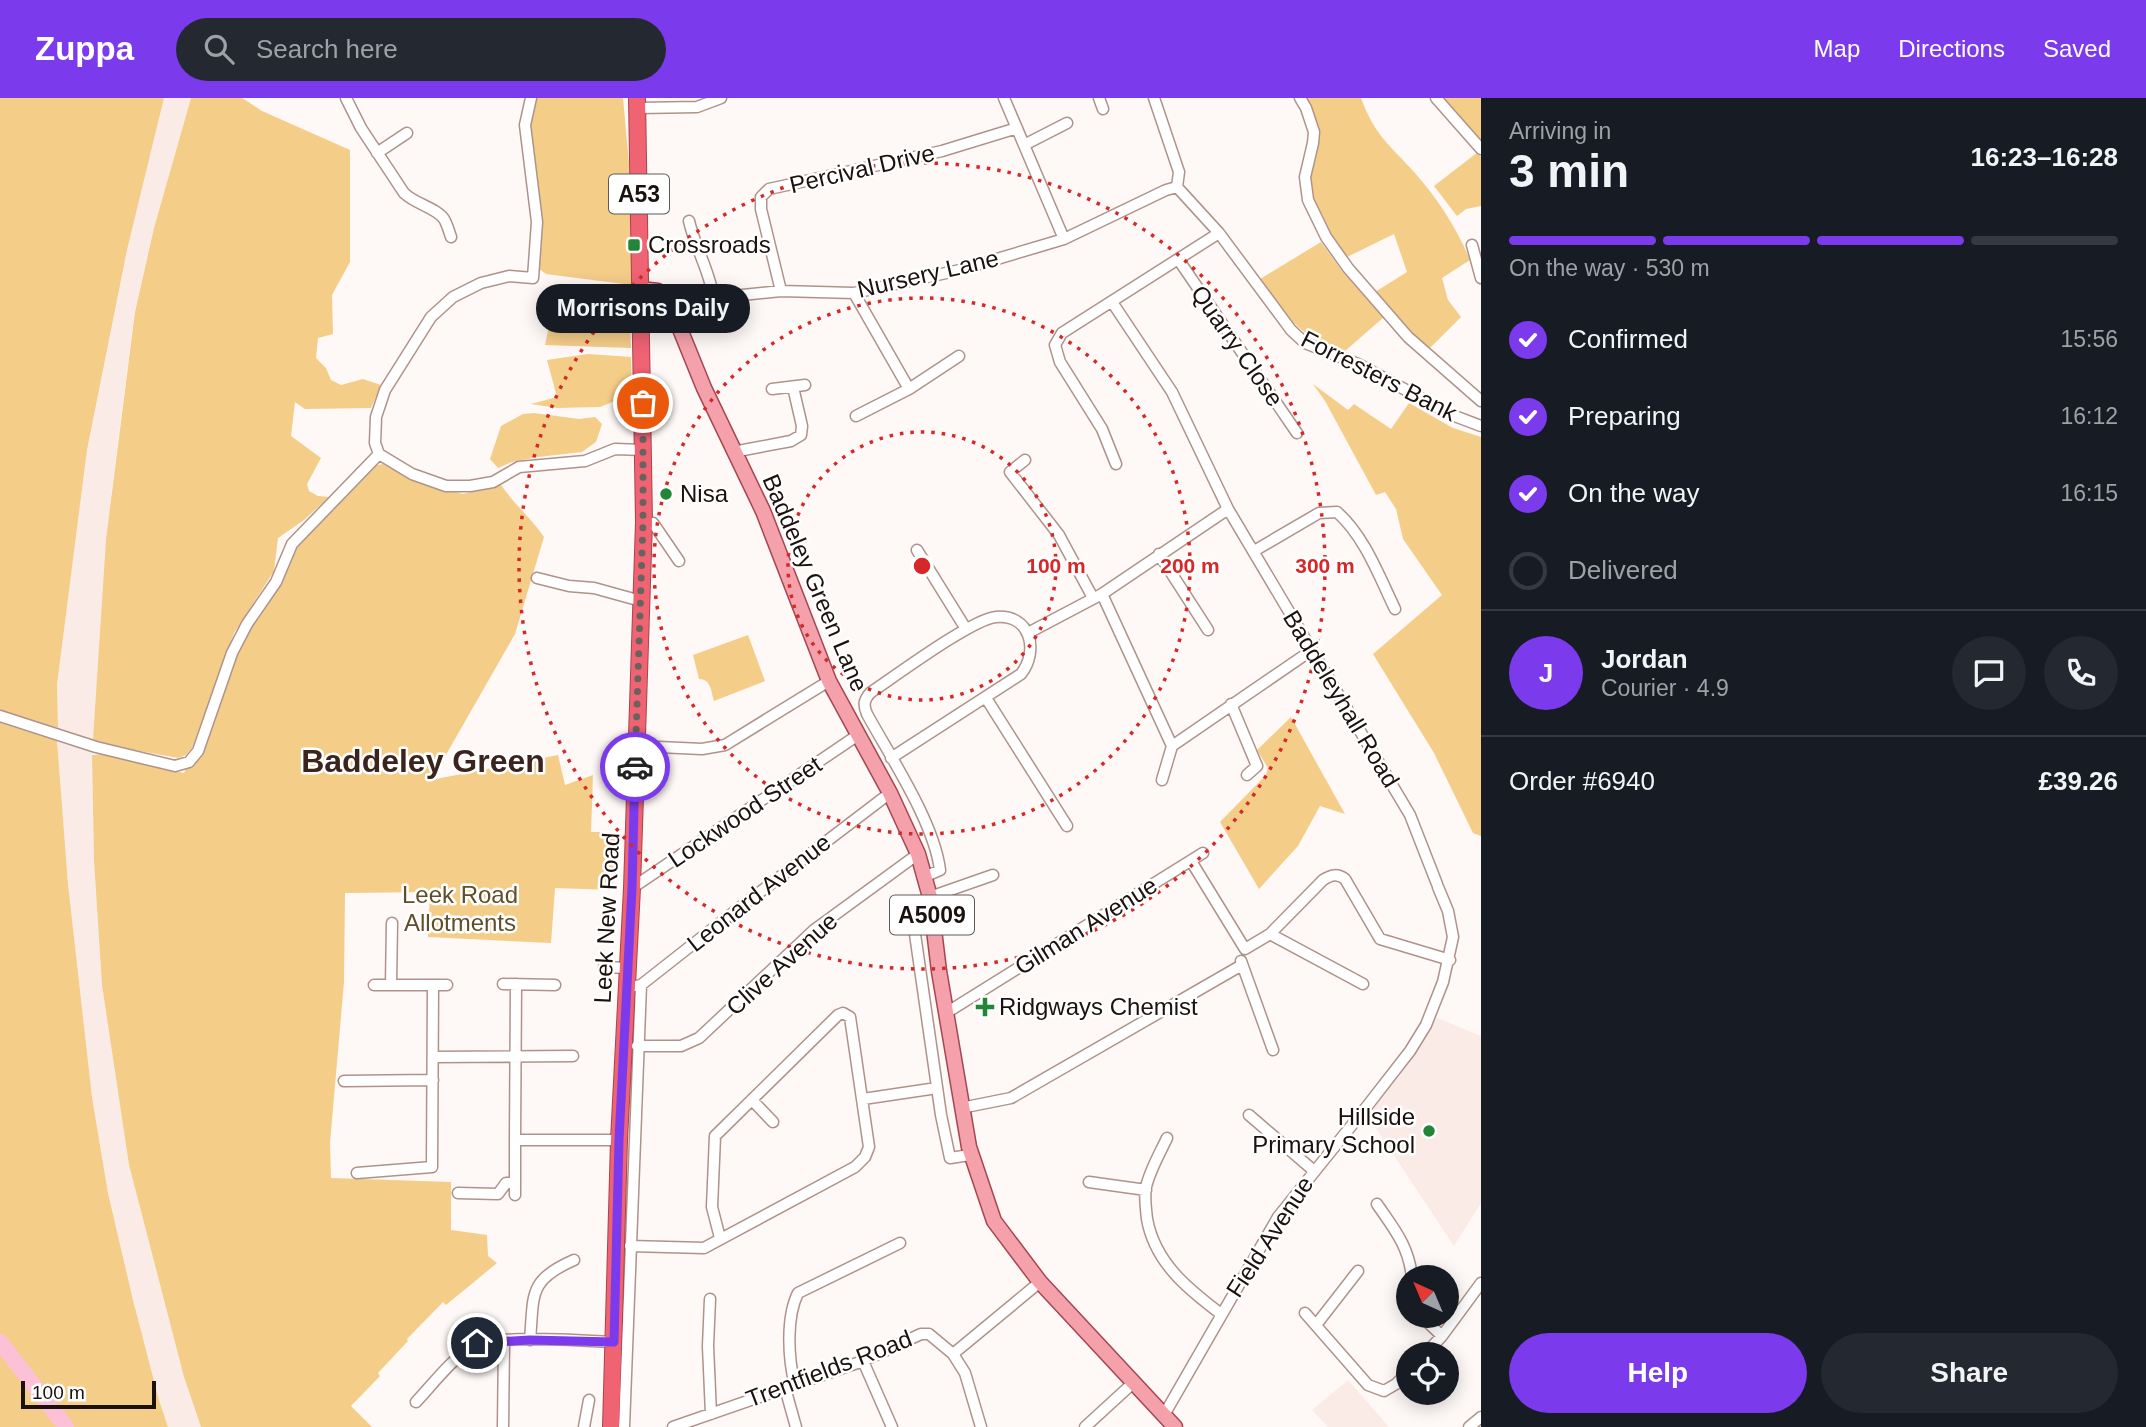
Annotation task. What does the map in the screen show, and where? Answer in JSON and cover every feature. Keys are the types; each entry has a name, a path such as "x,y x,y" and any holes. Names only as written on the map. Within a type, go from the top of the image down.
{"highway":[{"name":"A53","path":"637,103 640,289"},
{"name":"Leek New Road","path":"611,1427 614,1342 622,1296 619,1140 634,986 628,968 643,522 640,289"}],"main road":[{"path":"640,289 658,291 667,297 670,306 640,311"},
{"name":"Baddeley Green Lane","path":"670,306 733,452 763,511 829,681 890,793 918,854 930,897 970,1155 995,1221 1040,1282 1175,1427"}],"street":[{"path":"346,98 377,153 412,200 445,220 451,237"},
{"path":"531,98 525,125 537,222 533,278 509,276 481,283 453,298 431,317 385,390 376,417 375,443 379,454 421,477 446,486 492,482 520,467 585,461 615,449 643,450"},
{"path":"637,103 697,107 721,98"},
{"path":"1004,98 1064,239"},
{"path":"1154,98 1179,172 1177,187"},
{"path":"1300,98 1307,108 1314,132 1305,177 1308,200 1326,237 1348,268 1408,337 1481,401"},
{"path":"1436,98 1481,149"},
{"path":"1024,145 1067,124"},
{"name":"Percival Drive","path":"781,291 761,209 761,197 769,189 942,151 1017,128"},
{"path":"377,153 407,133"},
{"name":"Forresters Bank","path":"1177,187 1219,233 1291,330 1306,343 1358,364 1416,397 1481,426"},
{"name":"Nursery Lane","path":"670,306 680,295 733,296 781,291 854,293 960,270 1064,239 1177,187"},
{"path":"689,221 696,248 710,278 713,295"},
{"path":"1116,464 1102,429 1060,362 1055,345 1062,333 1219,233"},
{"path":"1472,244 1481,278"},
{"name":"Quarry Close","path":"1178,260 1297,433"},
{"path":"854,293 909,389"},
{"name":"Baddeleyhall Road","path":"1112,302 1172,392 1228,509 1410,815 1448,911 1453,937 1450,960"},
{"path":"856,416 909,389 959,356"},
{"path":"733,452 791,441 801,435 799,386 772,389"},
{"path":"0,716 96,747 175,766 189,762 198,751 232,653 247,624 276,582 292,544 379,454"},
{"path":"1025,460 1010,472 1059,535 1097,596 1172,746"},
{"path":"1028,633 1097,596 1228,509"},
{"path":"1254,551 1319,513 1337,512 1364,545 1395,609"},
{"path":"643,522 653,523 679,561"},
{"path":"917,550 966,629"},
{"path":"1159,554 1208,630"},
{"path":"543,576 569,586 594,588 640,601"},
{"path":"868,717 864,706 865,698 870,692 966,629 994,617 1003,617 1013,619 1028,633 1032,648 1027,666 1021,674 891,758"},
{"path":"1161,780 1172,746 1312,650"},
{"path":"636,746 702,749 725,745 829,681"},
{"path":"986,698 1067,826"},
{"path":"1231,704 1256,765 1247,775"},
{"name":"Lockwood Street","path":"632,888 855,730 868,717"},
{"name":"Baddeley Green Lane","path":"868,717 923,820 938,860 940,870 924,877"},
{"name":"Leonard Avenue","path":"634,986 890,793"},
{"name":"Gilman Avenue","path":"946,1013 1203,853"},
{"name":"Clive Avenue","path":"637,1046 681,1046 699,1038 814,930 918,854"},
{"path":"1191,861 1245,949"},
{"path":"970,1155 950,1158 937,1088 912,913 930,897 993,875"},
{"path":"1273,1050 1241,957 1245,949 1269,934 1323,880 1332,875 1341,876 1380,939 1450,960"},
{"path":"391,985 392,923"},
{"path":"1269,934 1363,984"},
{"name":"Field Avenue","path":"1164,1415 1278,1217 1410,1051 1426,1026 1450,960"},
{"path":"961,1108 1011,1098 1242,965"},
{"path":"604,967 628,968"},
{"path":"503,984 555,985"},
{"path":"458,1193 498,1194 512,1187 516,984"},
{"path":"374,985 447,985"},
{"path":"357,1173 432,1167 433,985"},
{"name":"Leek New Road","path":"624,1427 622,1296 631,1246 637,1046 634,986"},
{"path":"631,1246 704,1248 855,1167 866,1157 869,1147 850,1017 843,1013 715,1136 712,1207 720,1238"},
{"path":"433,1057 573,1056"},
{"path":"344,1081 433,1080"},
{"path":"863,1099 937,1088"},
{"path":"752,1100 773,1122"},
{"path":"1249,1115 1313,1170"},
{"path":"1167,1138 1166,1155 1146,1189 1149,1230 1161,1257 1192,1292 1221,1314"},
{"path":"515,1140 619,1140"},
{"path":"1090,1182 1146,1189"},
{"path":"1372,1219 1380,1208 1406,1247 1411,1265"},
{"path":"796,1427 789,1364 792,1305 798,1293 900,1243"},
{"path":"530,1340 534,1290 544,1276 577,1257"},
{"path":"1316,1325 1358,1271"},
{"path":"982,1427 965,1373 953,1354 1040,1282"},
{"path":"1436,1342 1481,1283"},
{"path":"705,1419 711,1384 708,1346 710,1299"},
{"path":"1305,1313 1368,1385 1384,1391 1396,1384"},
{"path":"1434,1328 1442,1336"},
{"name":"Trentfields Road","path":"673,1427 705,1419 863,1361 921,1334 929,1334 953,1354"},
{"path":"416,1402 466,1350 477,1343 530,1340 614,1342"},
{"path":"503,1427 504,1341"},
{"path":"863,1361 892,1427"},
{"path":"1085,1427 1133,1383"},
{"path":"584,1427 589,1400"},
{"path":"1469,1427 1481,1417"}],"shaded area":[{"path":"164,98 191,98 154,228 135,311 121,416 106,539 92,755 94,861 102,985 129,1165 184,1377 201,1427 168,1427 133,1300 108,1193 92,1097 68,884 58,753 57,685 87,450 127,250"},
{"name":"Hillside Primary School","path":"1435,1017 1481,1036 1481,1203 1454,1246 1367,1115 1411,1057"},
{"path":"1348,1380 1389,1427 1328,1427 1312,1410"}],"green space":[{"path":"0,98 164,98 127,250 87,450 57,685 58,728 0,711"},
{"path":"191,98 242,98 262,111 350,150 350,262 332,295 333,334 318,338 316,358 326,368 331,380 341,385 363,379 381,385 371,408 305,409 295,402 291,436 321,458 307,484 309,491 318,496 329,497 304,520 278,538 274,571 234,633 192,748 186,755 178,758 96,743 93,739 106,539 135,312 154,228"},
{"path":"534,98 623,98 631,185 631,285 546,274 539,269 528,125"},
{"path":"1304,98 1361,98 1377,131 1431,193 1459,236 1470,260 1442,278 1448,300 1461,317 1429,349 1409,333 1375,292 1407,272 1394,234 1347,257 1329,234 1313,200 1308,171 1318,143"},
{"path":"1440,98 1481,98 1481,144"},
{"path":"1478,152 1481,157 1481,206 1466,209 1457,216 1434,186"},
{"path":"1321,242 1342,271 1384,317 1345,351 1316,339 1295,324 1260,279"},
{"path":"558,285 629,294 631,348 545,345"},
{"path":"588,354 631,357 632,394 600,407 557,408 531,404 557,397 547,360"},
{"path":"1313,384 1348,410 1354,404 1391,429 1409,403 1453,428 1481,437 1481,836 1473,833 1434,753 1373,654 1442,595 1403,539 1396,509 1385,492 1376,495"},
{"path":"523,414 579,419 595,417 602,424 596,442 582,452 538,457 498,468 490,459 501,426"},
{"name":"Leek Road Allotments","path":"383,464 421,483 463,494 501,485 544,537 515,634 439,767 436,779 558,755 565,785 593,775 591,832 615,832 613,890 555,888 551,943 428,937 430,892 345,893 344,982 330,1143 331,1178 451,1182 451,1230 487,1235 488,1256 497,1263 446,1305 443,1302 407,1339 378,1373 380,1376 351,1406 372,1427 201,1427 184,1377 129,1165 102,985 94,861 92,755 104,754 184,773 249,627 276,592 292,556 307,533 373,466"},
{"path":"748,635 765,681 714,701 708,683 699,679 693,655"},
{"path":"1291,717 1345,814 1320,806 1298,846 1259,889 1220,822 1266,775 1268,768 1257,750"},
{"path":"0,722 57,740 68,884 92,1097 108,1193 133,1300 168,1427 0,1427"}],"waterway":[{"path":"0,1342 66,1427"}],"way so far":[{"path":"635,767 643,522 643,403"}],"place":[{"name":"Crossroads","path":"634,245"},
{"name":"Morrisons Daily","path":"643,403"},
{"name":"Nisa","path":"666,494"},
{"name":"Ridgways Chemist","path":"985,1007"},
{"name":"Hillside Primary School","path":"1429,1131"}],"district":[{"name":"Baddeley Green","path":"423,761"}],"route":[{"path":"477,1343 530,1340 614,1342 619,1140 632,888 635,767"}]}
